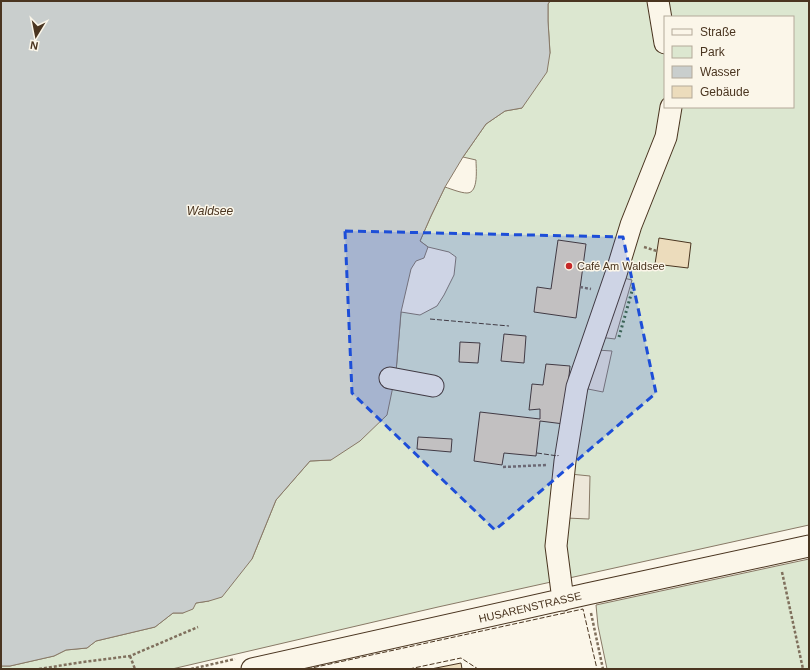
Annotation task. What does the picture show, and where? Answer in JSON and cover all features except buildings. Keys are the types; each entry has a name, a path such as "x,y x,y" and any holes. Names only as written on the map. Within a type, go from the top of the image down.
{"street":[{"path":"658,1 664,37"},
{"path":"563,600 556,546 565,461 577,387 631,225 666,138 671,108"},
{"path":"390,378 432,386"},
{"name":"HUSARENSTRASSE","path":"252,669 809,546"}],"path":[{"path":"502,467 536,466"},
{"path":"778,553 803,669"},
{"path":"592,618 603,669"},
{"path":"39,669 130,656 198,628"},
{"path":"130,656 135,669"}],"highlighted area":[{"path":"345,231 623,237 656,393 495,530 352,393"}],"green space":[{"path":"550,1 809,1 809,525 438,607 172,669 1,669 1,666 10,666 54,656 66,650 87,648 96,641 155,627 173,613 183,613 196,603 209,601 252,559 276,500 310,461 331,460 393,387 396,372 401,312 420,315 437,306 444,295 454,275 456,257 449,252 428,247 420,241 445,187 467,193 471,192 473,189 476,180 476,160 463,157 486,124 505,111 522,108 550,53 548,4"},
{"path":"809,559 809,669 607,669 598,626 596,605"}],"shaded area":[{"path":"619,277 632,280 615,339 599,337"},
{"path":"597,350 612,351 603,392 588,389"},
{"path":"570,474 590,476 589,519 566,518"}],"water":[{"name":"Waldsee","path":"1,1 550,1 548,4 548,21 550,53 547,72 522,108 505,111 486,124 463,157 445,187 420,241 428,247 424,258 416,261 411,269 401,312 396,372 387,415 360,441 331,460 310,461 276,500 252,559 222,597 196,603 193,609 183,613 173,613 155,627 96,641 87,648 66,650 54,656 10,666 1,666"}],"hedge":[{"path":"619,337 634,284"}],"fence":[{"path":"430,319 509,326"},
{"path":"537,453 558,455"},
{"path":"307,669 583,609 597,669"},
{"path":"409,669 461,658 478,669"}],"place":[{"name":"Café Am Waldsee","path":"569,266"}]}
